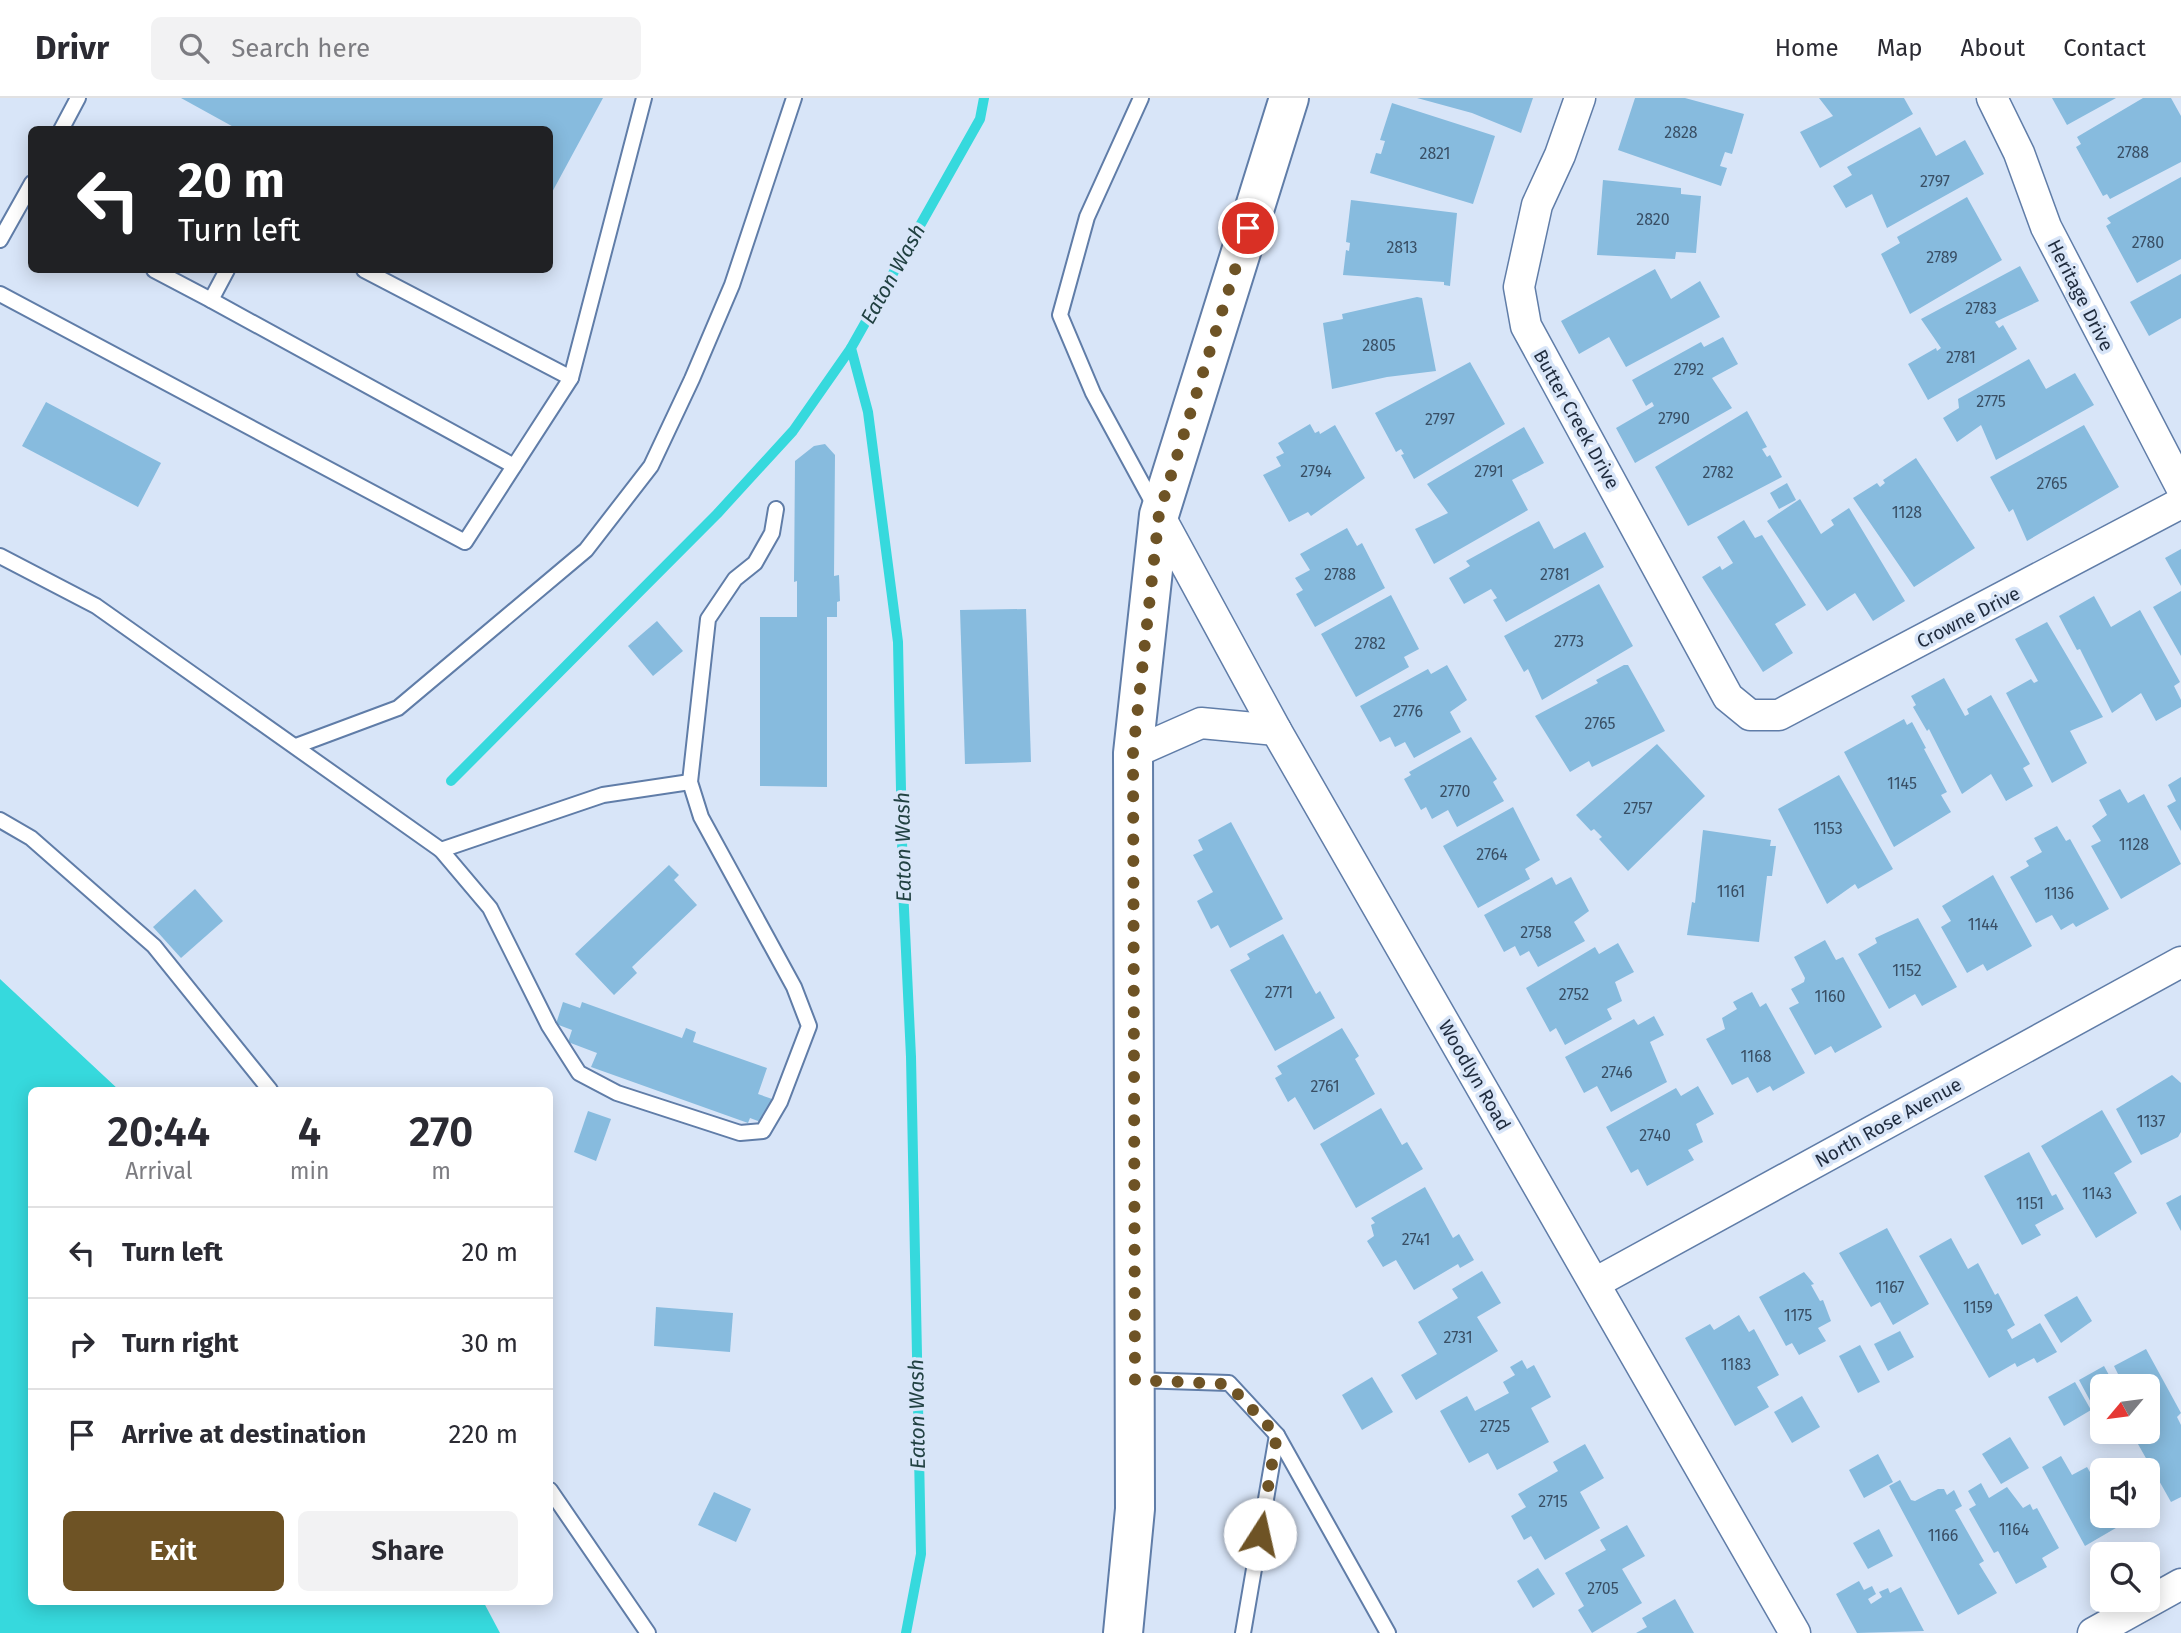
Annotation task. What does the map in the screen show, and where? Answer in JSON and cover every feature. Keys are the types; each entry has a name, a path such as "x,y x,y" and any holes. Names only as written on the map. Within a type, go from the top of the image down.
{"main road":[{"path":"1123,1633 1135,1509 1133,753 1159,514 1289,98"}],"street":[{"name":"Butter Creek Drive","path":"1580,98 1560,155 1536,205 1519,287 1526,326 1728,697 1750,715"},
{"name":"Heritage Drive","path":"1992,98 2019,153 2046,227 2181,487"},
{"name":"Crowne Drive","path":"1750,715 1779,715 2181,503"},
{"name":"Woodlyn Road","path":"1159,514 1276,730 1795,1633"},
{"path":"1133,753 1200,723 1276,730"},
{"name":"North Rose Avenue","path":"1595,1283 2181,962"},
{"path":"2093,1633 2181,1584"}],"lane":[{"path":"63,126 78,98"},
{"path":"0,294 465,542 571,378 644,98"},
{"path":"296,746 398,708 586,550 650,466 692,379 732,285 794,98"},
{"path":"1141,98 1087,217 1060,315 1093,393 1159,514"},
{"path":"0,240 27,201"},
{"path":"161,273 514,466"},
{"path":"211,300 225,273"},
{"path":"369,273 571,378"},
{"path":"0,556 96,606 441,850 490,908 549,1026 579,1073 617,1093 740,1133 763,1131 780,1102 809,1026 794,987 701,817 690,782 708,619 736,579 755,563 772,533 776,509"},
{"path":"441,850 603,795 690,782"},
{"path":"0,820 31,838 153,946 268,1087"},
{"path":"1135,1380 1228,1384 1277,1435 1388,1633"},
{"path":"1243,1633 1277,1435"},
{"path":"553,1494 649,1633"}],"shaded area":[{"path":"0,979 116,1087 28,1087 28,1605 485,1605 500,1633 0,1633"}],"building":[{"path":"181,98 603,98 553,190 553,126 232,126"},
{"path":"1417,98 1533,98 1521,133 1472,113"},
{"path":"1635,98 1685,98 1744,114 1732,154 1725,152 1720,166 1727,168 1721,186 1618,150"},
{"path":"1819,98 1904,98 1913,114 1820,168 1800,132 1833,116"},
{"path":"2052,98 2116,98 2067,125"},
{"path":"2143,98 2171,98 2181,116 2181,162 2110,199 2107,194 2103,196 2076,147 2081,144 2077,137"},
{"path":"1392,103 1495,136 1473,204 1370,173 1376,153 1381,154 1385,141 1380,140"},
{"path":"1920,127 1936,156 1965,140 1984,174 1887,228 1872,194 1846,208 1833,186 1852,175 1847,167"},
{"path":"2181,177 2181,259 2137,283 2106,226 2111,223 2107,218"},
{"path":"1603,180 1681,188 1681,194 1701,196 1696,253 1676,252 1675,259 1597,255"},
{"path":"1967,197 2002,260 1910,314 1881,254 1900,243 1897,237"},
{"path":"1351,200 1457,213 1450,286 1444,285 1444,282 1343,275 1346,250 1349,251 1350,243 1346,242"},
{"path":"2020,266 2039,301 1995,322 1999,328 2003,325 2017,349 1928,400 1908,364 1936,348 1937,351 1941,348 1921,319"},
{"path":"1655,269 1671,299 1700,281 1720,317 1626,367 1609,337 1579,354 1561,321"},
{"path":"2181,274 2181,318 2149,336 2130,302"},
{"path":"1422,298 1436,371 1387,377 1332,389 1323,323 1343,319 1342,314"},
{"path":"1723,337 1738,364 1712,378 1732,408 1635,463 1616,428 1654,406 1652,402 1646,406 1632,380 1701,342 1704,347"},
{"path":"2029,359 2046,389 2075,373 2094,405 1996,460 1981,425 1957,442 1943,418 1959,408 1958,399"},
{"path":"1470,362 1505,424 1414,479 1401,455 1404,454 1401,449 1396,452 1375,413"},
{"path":"46,402 161,463 138,507 22,446"},
{"path":"1747,411 1767,447 1762,449 1767,457 1770,455 1782,477 1688,526 1655,467"},
{"path":"1310,424 1315,433 1319,431 1320,434 1335,425 1365,478 1311,516 1308,512 1289,522 1263,475 1281,466 1276,457 1284,453 1278,443"},
{"path":"2084,425 2119,487 2027,541 2013,509 2009,512 1990,477"},
{"path":"1524,427 1544,463 1512,480 1528,510 1434,564 1415,529 1448,513 1427,484"},
{"path":"825,444 835,455 834,576 839,575 840,601 837,602 837,617 827,617 827,787 760,786 760,617 797,617 797,581 794,582 795,461 814,446"},
{"path":"1916,458 1975,548 1914,587 1853,498 1877,483 1880,487 1885,483 1883,480"},
{"path":"1787,483 1796,500 1779,509 1770,493"},
{"path":"1800,499 1821,534 1834,525 1831,520 1849,508 1905,601 1873,621 1855,593 1827,611 1767,521"},
{"path":"1744,520 1755,538 1762,535 1806,605 1775,624 1793,653 1763,672 1702,577 1720,566 1722,570 1733,563 1717,537"},
{"path":"1539,521 1554,549 1585,532 1604,567 1506,622 1493,600 1497,598 1491,589 1464,604 1449,578 1470,566 1466,561"},
{"path":"1347,528 1357,546 1362,543 1385,588 1315,627 1296,594 1303,590 1295,578 1310,570 1300,554"},
{"path":"2181,549 2181,586 2165,558"},
{"path":"1599,584 1633,646 1542,700 1528,669 1524,672 1504,636"},
{"path":"2181,591 2181,656 2153,607"},
{"path":"1391,595 1419,649 1404,657 1409,667 1356,697 1321,634"},
{"path":"2094,596 2111,627 2140,610 2180,682 2174,686 2181,700 2181,707 2156,721 2141,693 2112,713 2080,649 2077,650 2059,616"},
{"path":"1026,609 1031,762 965,764 960,610"},
{"path":"657,621 683,651 653,676 628,646"},
{"path":"2047,622 2103,717 2070,731 2087,763 2052,783 2006,693 2031,679 2034,683 2038,681 2015,639"},
{"path":"1447,665 1467,700 1450,712 1461,732 1414,758 1405,742 1395,747 1390,737 1380,742 1360,706 1428,669 1431,674"},
{"path":"1628,665 1665,731 1592,767 1589,761 1570,772 1535,716 1598,683 1596,680"},
{"path":"1944,678 1965,716 1969,714 1967,709 1991,695 2030,764 2023,768 2033,786 2006,801 1991,774 1962,794 1929,729 1927,731 1913,707 1916,705 1911,696"},
{"path":"1904,719 1907,725 1912,722 1926,748 1924,749 1947,792 1941,795 1951,812 1894,847 1844,752"},
{"path":"1471,737 1497,779 1493,782 1504,801 1457,827 1448,810 1432,819 1426,807 1421,810 1404,779 1411,775 1409,772"},
{"path":"1657,744 1705,796 1628,871 1599,839 1602,837 1594,829 1591,831 1576,815"},
{"path":"1839,775 1893,869 1858,889 1855,884 1827,904 1778,809"},
{"path":"2181,777 2181,831 2167,806 2176,801 2168,785"},
{"path":"2120,789 2128,803 2144,794 2181,864 2121,899 2091,846 2101,841 2092,826 2107,815 2099,800"},
{"path":"1513,807 1540,860 1525,869 1530,879 1478,908 1443,846"},
{"path":"1231,822 1283,919 1230,948 1218,925 1211,929 1197,901 1213,892 1193,855 1203,850 1198,840"},
{"path":"2057,826 2066,841 2070,839 2109,909 2076,927 2073,923 2061,930 2052,915 2036,923 2010,877 2029,866 2026,861 2042,852 2034,838"},
{"path":"1703,830 1771,840 1770,846 1776,846 1772,876 1767,876 1759,942 1687,935 1692,902 1695,903"},
{"path":"669,865 679,875 674,880 697,905 632,967 637,973 614,995 575,954"},
{"path":"1993,875 2032,946 1987,971 1983,964 1967,973 1941,927 1951,921 1942,906"},
{"path":"1552,877 1556,885 1571,877 1589,911 1574,922 1585,941 1538,967 1529,951 1520,956 1515,946 1504,952 1484,915"},
{"path":"195,889 223,921 181,958 153,927"},
{"path":"1918,918 1957,987 1922,1006 1915,994 1889,1009 1858,954 1877,943 1875,938"},
{"path":"1283,934 1316,994 1320,991 1335,1018 1275,1051 1230,970 1250,959 1247,954"},
{"path":"1825,940 1836,960 1843,957 1882,1027 1835,1053 1831,1046 1815,1055 1789,1008 1799,1003 1791,989 1804,982 1805,978 1794,957"},
{"path":"1618,943 1634,972 1615,982 1622,1001 1607,1009 1612,1019 1565,1045 1556,1028 1550,1032 1526,988 1595,947 1599,954"},
{"path":"1752,992 1760,1007 1766,1003 1805,1073 1773,1091 1770,1086 1757,1093 1748,1077 1732,1085 1706,1039 1725,1029 1722,1018 1737,1009 1733,1002"},
{"path":"563,1002 580,1008 582,1002 682,1038 686,1028 696,1032 693,1042 767,1068 758,1094 775,1100 766,1124 750,1118 748,1123 591,1067 597,1053 568,1042 572,1030 556,1024"},
{"path":"1654,1016 1664,1035 1650,1042 1667,1082 1611,1112 1597,1086 1584,1093 1565,1057 1634,1019 1638,1025"},
{"path":"1342,1028 1359,1056 1355,1059 1375,1094 1314,1130 1295,1097 1288,1102 1275,1078 1282,1074 1277,1066"},
{"path":"2172,1075 2181,1083 2181,1132 2178,1137 2141,1155 2116,1109"},
{"path":"1698,1086 1714,1114 1696,1124 1703,1142 1688,1150 1694,1160 1647,1186 1638,1169 1631,1173 1606,1127 1676,1088 1681,1096"},
{"path":"1381,1108 1402,1145 1407,1142 1423,1169 1356,1208 1320,1144"},
{"path":"2102,1110 2132,1162 2114,1173 2137,1213 2096,1238 2041,1146"},
{"path":"588,1111 611,1119 596,1161 574,1152"},
{"path":"2029,1152 2052,1196 2056,1194 2064,1209 2035,1225 2041,1235 2022,1245 1984,1176"},
{"path":"1425,1187 1453,1238 1459,1234 1474,1260 1460,1268 1458,1264 1414,1290 1396,1260 1383,1267 1367,1241 1374,1236 1371,1225 1375,1223 1371,1218"},
{"path":"2181,1195 2181,1231 2166,1203"},
{"path":"1887,1228 1929,1304 1893,1325 1880,1302 1871,1307 1839,1253"},
{"path":"1951,1238 1968,1269 1978,1263 1995,1295 1998,1293 2015,1325 2007,1330 2012,1339 2040,1323 2057,1352 2037,1363 2034,1358 2017,1367 2015,1363 1989,1378 1919,1256"},
{"path":"1482,1271 1501,1303 1477,1317 1498,1351 1416,1400 1401,1375 1437,1354 1418,1322 1458,1298 1452,1289"},
{"path":"1804,1272 1814,1284 1811,1285 1820,1301 1823,1300 1831,1321 1818,1328 1826,1341 1799,1355 1792,1343 1786,1346 1759,1297"},
{"path":"2077,1296 2092,1321 2061,1343 2044,1315"},
{"path":"656,1307 733,1313 730,1352 654,1346"},
{"path":"1739,1315 1749,1332 1754,1329 1779,1375 1757,1387 1769,1407 1735,1426 1685,1338 1710,1324 1714,1330"},
{"path":"1900,1331 1914,1357 1888,1371 1874,1344"},
{"path":"1860,1345 1880,1382 1858,1393 1839,1356"},
{"path":"2146,1349 2160,1374 2118,1374 2114,1366"},
{"path":"1522,1360 1527,1369 1534,1365 1551,1397 1531,1408 1549,1442 1497,1470 1488,1453 1469,1463 1440,1411 1467,1396 1475,1411 1509,1393 1503,1382 1515,1375 1510,1367"},
{"path":"2104,1366 2108,1374 2090,1374 2090,1401 2079,1380"},
{"path":"2160,1375 2181,1413 2177,1417 2181,1425 2181,1497 2171,1502 2160,1482 2160,1458 2146,1458 2138,1444 2160,1444"},
{"path":"1372,1377 1393,1412 1362,1430 1342,1395"},
{"path":"2075,1382 2090,1411 2064,1426 2048,1397"},
{"path":"1802,1396 1820,1427 1792,1443 1774,1412"},
{"path":"2010,1437 2029,1468 2001,1484 1982,1454"},
{"path":"1585,1444 1604,1478 1580,1492 1600,1528 1545,1560 1531,1536 1524,1540 1511,1516 1526,1507 1518,1494 1558,1471 1553,1462"},
{"path":"1878,1454 1893,1482 1864,1498 1849,1470"},
{"path":"2061,1456 2072,1475 2087,1467 2090,1472 2090,1528 2116,1528 2085,1546 2042,1467"},
{"path":"1900,1480 1911,1500 1915,1501 1938,1489 1944,1489 1947,1495 1954,1490 1962,1506 1955,1510 1984,1561 1979,1564 1997,1593 1958,1615 1889,1486"},
{"path":"1981,1483 1989,1498 2007,1487 2023,1508 2030,1504 2033,1510 2037,1508 2059,1548 2042,1558 2047,1567 2016,1584 1998,1551 1994,1553 1969,1509 1976,1505 1968,1491"},
{"path":"714,1492 751,1509 736,1542 698,1525"},
{"path":"1627,1525 1645,1556 1622,1569 1642,1603 1592,1633 1578,1610 1584,1606 1565,1573 1606,1550 1600,1540"},
{"path":"1879,1529 1893,1556 1868,1569 1853,1543"},
{"path":"1538,1568 1555,1594 1533,1608 1517,1581"},
{"path":"1859,1581 1864,1590 1872,1586 1876,1594 1868,1599 1871,1604 1882,1597 1879,1592 1888,1588 1890,1593 1901,1587 1924,1631 1857,1633 1836,1594"},
{"path":"1675,1599 1694,1633 1636,1633 1647,1627 1642,1618"}],"waterway":[{"name":"Eaton Wash","path":"906,1633 921,1554 911,1057 903,888 898,642 868,412 851,348 980,119 984,98"},
{"path":"451,781 717,514 793,431 851,348"}],"route":[{"path":"1248,228 1159,514 1133,753 1135,1380 1228,1384 1277,1435 1260,1534"}]}
